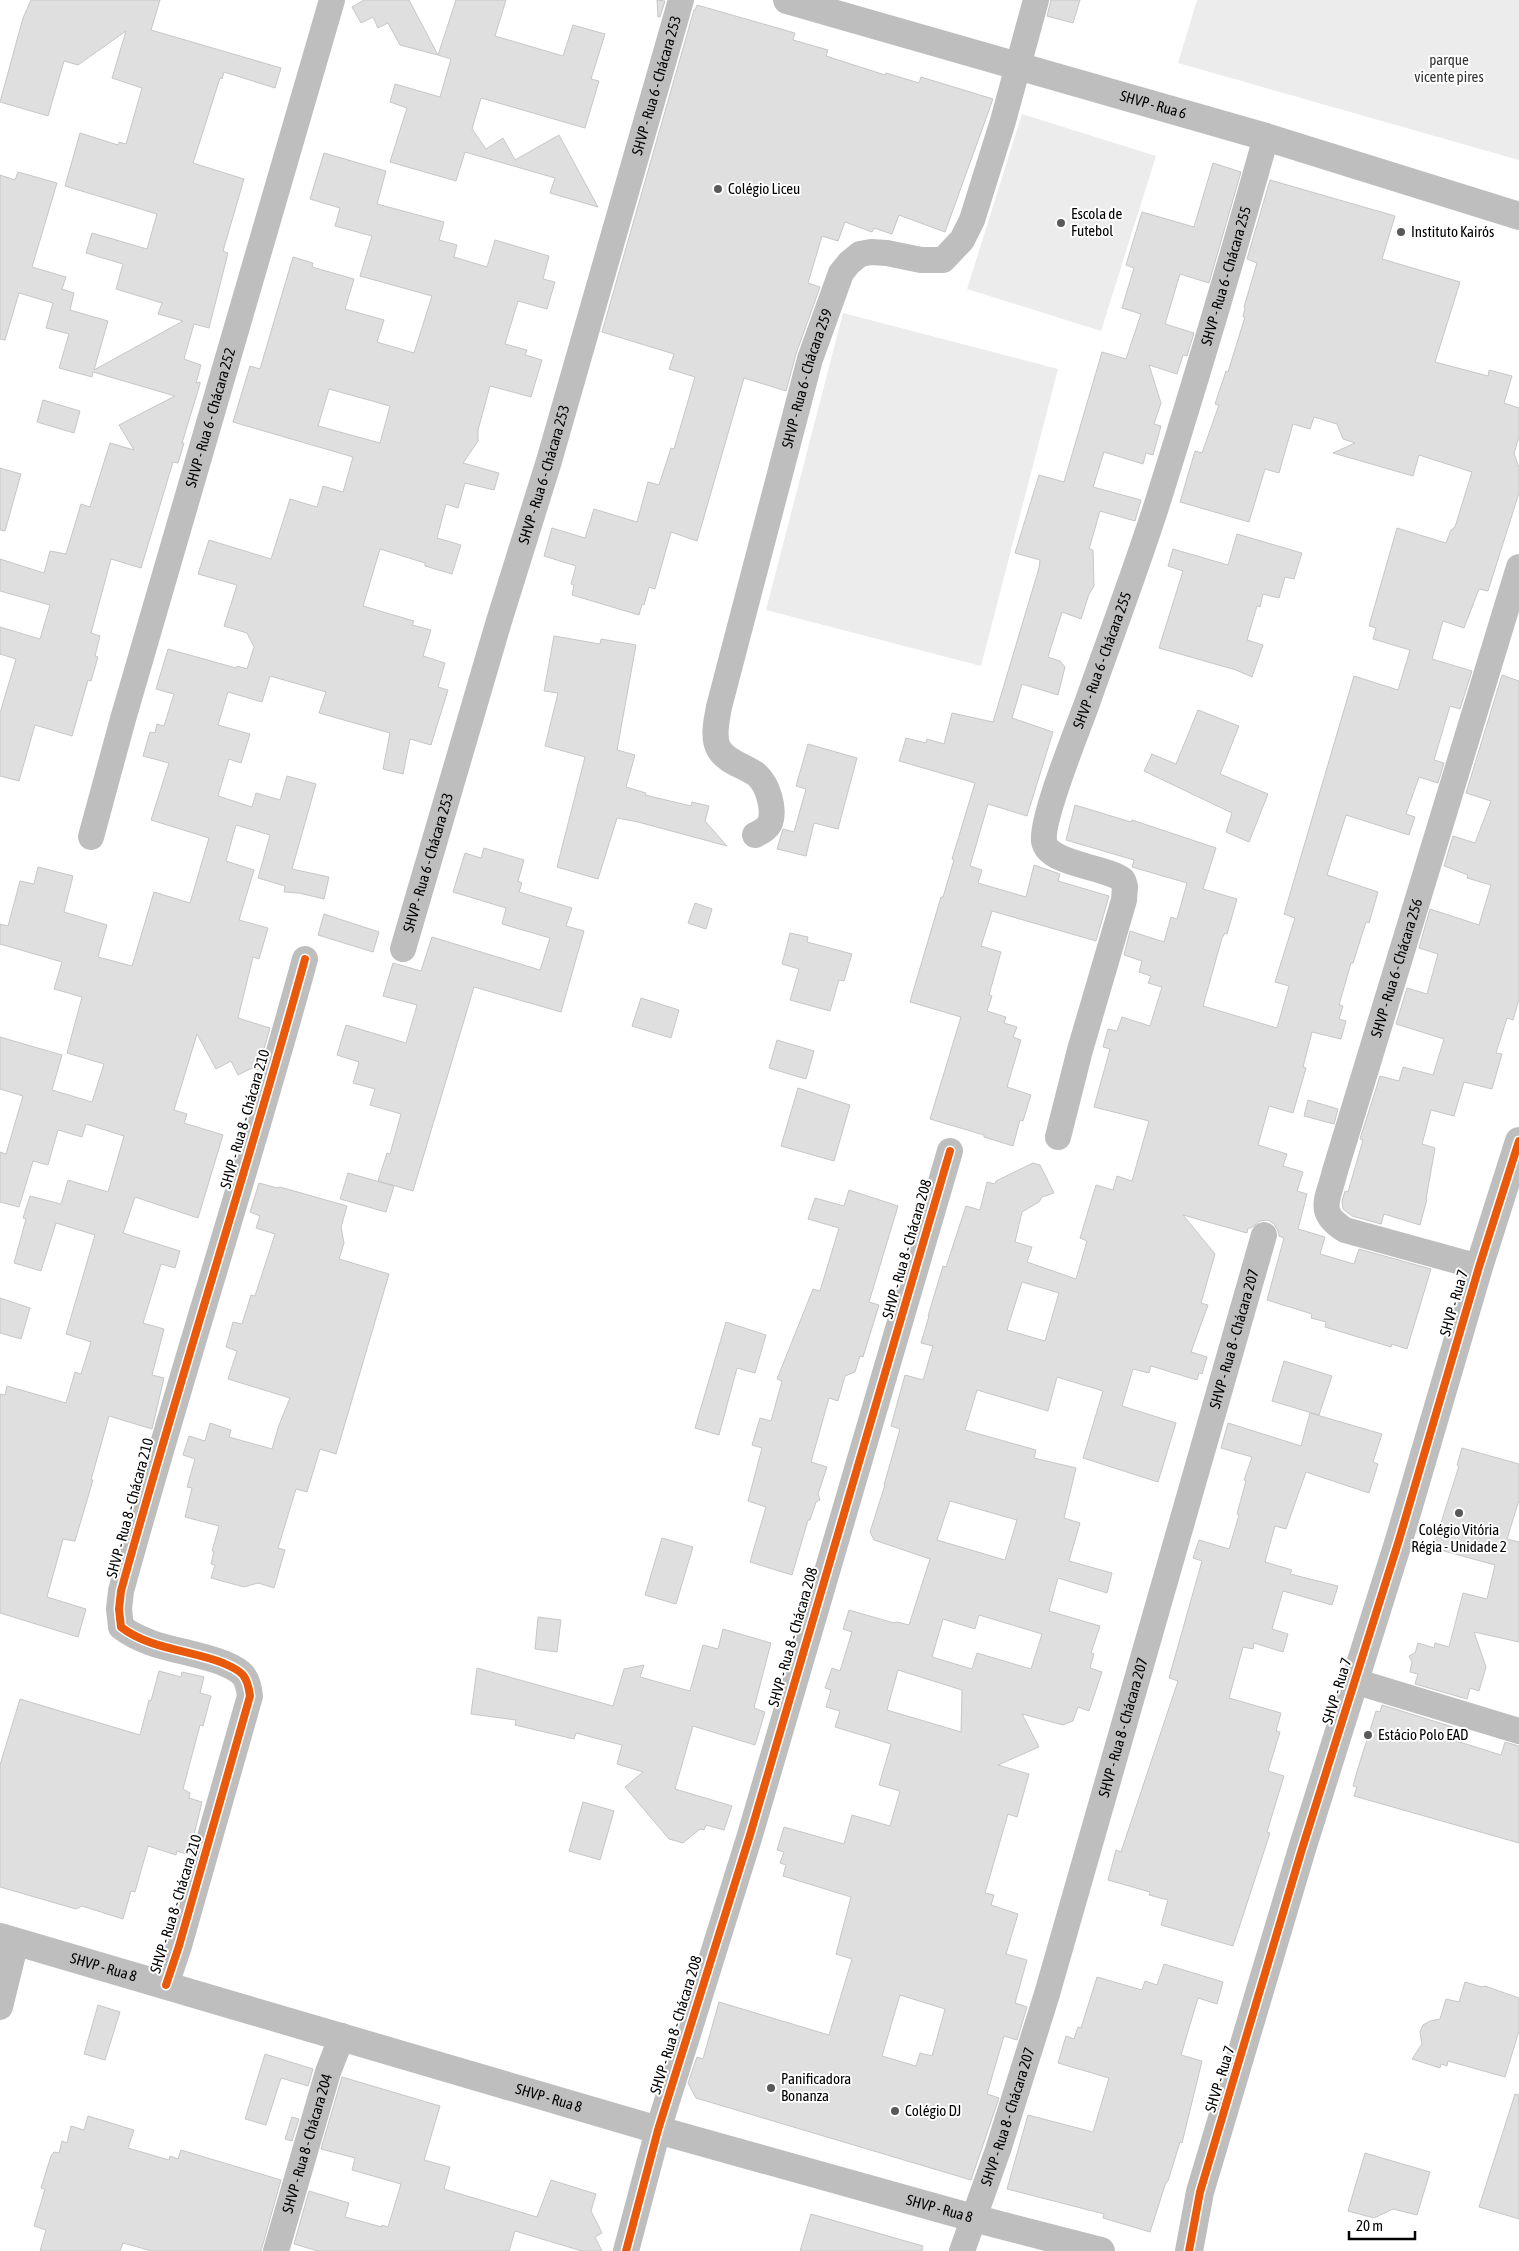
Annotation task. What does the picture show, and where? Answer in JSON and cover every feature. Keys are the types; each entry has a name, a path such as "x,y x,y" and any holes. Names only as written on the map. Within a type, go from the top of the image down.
{"street":[{"name":"SHVP - Rua 6 - Chácara 252","path":"92,837 123,719 332,0"},
{"name":"SHVP - Rua 6 - Chácara 253","path":"403,949 499,621 549,461 681,0"},
{"name":"SHVP - Rua 6","path":"788,0 1266,137 1519,216"},
{"name":"SHVP - Rua 6 - Chácara 259","path":"755,835 764,830 770,822 770,800 765,786 757,775 730,760 718,748 715,735 716,725 719,707 810,359 834,290 842,273 849,263 860,254 870,252 888,253 921,260 943,260 962,240 972,220 1036,0"},
{"name":"SHVP - Rua 6 - Chácara 255","path":"1058,1136 1080,1050 1124,900 1125,886 1123,880 1107,871 1064,859 1051,853 1046,846 1044,831 1059,781 1157,503 1266,137"},
{"name":"SHVP - Rua 6 - Chácara 256","path":"1479,1267 1345,1230 1330,1219 1326,1208 1335,1171 1408,925 1519,567"},
{"name":"SHVP - Rua 8 - Chácara 210","path":"166,1985 179,1946 250,1696 248,1684 243,1675 235,1668 208,1657 157,1644 129,1633 121,1627 119,1609 121,1591 172,1409 269,1090 305,959"},
{"name":"SHVP - Rua 7","path":"1190,2251 1200,2192 1354,1681 1413,1495 1479,1267 1519,1141"},
{"name":"SHVP - Rua 8 - Chácara 208","path":"626,2251 658,2130 750,1835 950,1151"},
{"name":"SHVP - Rua 8 - Chácara 207","path":"962,2251 998,2150 1046,1994 1264,1235"},
{"path":"1354,1681 1519,1731"},
{"name":"SHVP - Rua 8","path":"8,1940 342,2036 658,2130 973,2218 1101,2251"},
{"path":"0,2007 8,1940"},
{"name":"SHVP - Rua 8 - Chácara 204","path":"276,2251 328,2072 342,2036"}],"green space":[{"name":"parque vicente pires","path":"1197,0 1519,0 1519,160 1178,63"},
{"name":"Escola de Futebol","path":"1022,114 1156,156 1101,331 967,289"},
{"path":"843,313 1058,369 981,666 766,610"}],"building":[{"path":"31,0 160,0 151,30 281,68 275,88 224,72 222,79 220,78 193,163 244,179 223,251 228,253 209,328 194,324 184,359 201,365 196,383 200,382 200,384 182,443 184,443 178,463 173,462 141,568 111,559 91,633 100,636 95,656 98,657 91,681 88,680 72,736 35,725 19,781 0,776 0,713 16,659 0,654 0,627 40,639 50,605 0,591 0,559 44,573 50,551 66,554 81,504 90,507 110,443 134,450 119,425 175,396 93,372 92,377 59,368 69,334 46,328 53,303 19,293 5,340 0,339 0,175 15,180 18,172 57,183 32,267 66,277 62,289 74,293 70,310 108,321 94,370 183,321 158,314 162,303 116,289 123,264 86,253 92,233 147,249 157,214 65,186 80,133 118,145 119,142 126,144 142,88 112,78 126,31 78,65 64,61 48,116 0,102 23,18"},
{"path":"364,0 409,0 438,55 400,45 388,23 378,28 373,17 361,23 352,7"},
{"path":"456,0 506,0 495,36 563,56 573,25 605,34 591,79 599,81 585,128 481,98 472,129 486,149 503,138 515,160 559,135 598,207 550,193 555,178 465,152 456,181 390,162 407,108 390,102 395,84 440,97 451,59 438,55"},
{"path":"657,0 665,1 660,17 658,17"},
{"path":"1051,0 1080,0 1073,23 1047,16"},
{"path":"697,5 795,33 793,40 828,50 826,56 885,75 886,73 919,83 921,77 993,99 945,232 899,215 892,234 874,228 872,232 845,222 838,241 822,236 808,283 820,287 796,354 786,391 744,378 697,541 671,532 655,589 649,587 639,615 572,595 574,585 571,584 576,566 544,556 552,528 585,538 594,509 637,522 648,482 659,485 671,448 674,449 695,377 669,369 674,354 602,332"},
{"path":"324,153 386,171 377,204 444,222 439,240 457,245 454,257 487,267 495,240 549,256 543,279 555,282 547,309 518,301 505,344 527,350 525,355 542,360 531,397 490,386 478,430 478,441 463,463 499,473 494,490 465,483 458,508 446,504 437,538 461,545 452,574 425,566 425,563 380,549 363,606 414,621 412,625 431,630 423,656 445,663 438,687 448,690 431,745 410,739 403,774 383,769 390,733 319,713 326,692 270,676 262,702 228,692 218,725 250,734 241,763 229,759 218,796 252,807 256,793 280,800 287,776 316,784 292,869 329,877 324,899 299,893 284,892 285,886 258,878 270,835 236,825 226,861 254,870 239,920 268,928 259,959 253,957 238,1018 270,1028 258,1070 252,1068 238,1075 231,1061 216,1069 197,1034 174,1110 187,1114 184,1123 223,1135 198,1218 135,1197 123,1233 180,1251 175,1268 161,1264 143,1323 164,1329 152,1375 164,1378 152,1429 109,1416 75,1541 63,1539 47,1597 86,1609 78,1637 0,1613 0,1394 5,1395 7,1386 66,1403 75,1372 81,1374 91,1342 66,1334 95,1235 56,1223 41,1271 14,1263 26,1219 23,1218 30,1196 61,1204 68,1180 108,1192 124,1136 86,1124 82,1137 58,1130 48,1165 33,1161 19,1207 0,1202 0,1152 6,1154 23,1096 0,1089 0,1037 62,1055 52,1090 92,1102 104,1064 67,1053 82,997 54,989 62,962 0,944 0,924 8,926 20,881 34,884 38,867 73,876 64,912 107,925 98,957 132,966 154,892 190,903 209,838 151,820 169,763 143,756 150,732 155,733 157,724 164,726 174,694 156,689 168,649 236,668 237,666 247,669 254,647 247,633 224,626 237,585 198,574 209,540 271,559 290,499 317,507 323,486 343,492 353,457 233,422 250,366 260,369 293,257 313,263 312,267 354,279 345,309 384,320 377,342 414,353 432,296 360,276 372,236 335,226 340,208 310,199","holes":["329,389 390,406 380,443 318,426"]},
{"path":"1213,163 1241,172 1209,283 1180,274 1165,324 1194,333 1187,356 1183,355 1177,374 1149,365 1161,403 1154,424 1161,426 1153,455 1146,453 1143,464 1104,452 1093,487 1141,500 1135,521 1100,511 1089,549 1093,550 1094,586 1089,594 1081,619 1062,612 1048,657 1060,661 1065,667 1058,695 1022,684 1012,718 1053,732 1027,816 988,804 970,866 982,870 978,883 1026,897 1034,865 1060,874 1058,881 1109,896 1096,941 992,911 981,946 1001,952 989,995 992,996 987,1011 1006,1017 1004,1023 1017,1027 1013,1037 1021,1040 1007,1087 1031,1095 1023,1121 1020,1120 1013,1146 930,1119 961,1017 910,1002 954,860 952,859 975,783 899,761 906,738 926,743 927,739 944,744 952,713 993,722 1039,568 1040,560 1015,553 1039,475 1064,482 1102,352 1126,359 1141,314 1122,308 1134,268 1126,265 1142,212 1194,227"},
{"path":"1270,180 1395,216 1382,259 1460,282 1435,362 1488,376 1489,370 1512,376 1504,403 1519,408 1519,437 1514,453 1519,468 1519,493 1488,591 1479,589 1464,628 1443,621 1432,659 1472,671 1460,709 1450,706 1434,760 1444,763 1438,783 1419,777 1406,814 1415,817 1409,835 1346,815 1327,875 1378,892 1369,923 1366,922 1353,963 1351,963 1339,1005 1343,1006 1339,1019 1346,1021 1341,1039 1312,1032 1303,1067 1306,1068 1293,1113 1269,1106 1258,1145 1287,1154 1283,1166 1303,1172 1297,1191 1307,1194 1298,1229 1325,1237 1320,1254 1354,1264 1359,1249 1431,1269 1407,1349 1392,1344 1391,1347 1325,1327 1326,1322 1311,1318 1312,1314 1267,1300 1284,1238 1279,1236 1274,1224 1268,1220 1260,1221 1251,1228 1248,1228 1247,1233 1183,1215 1215,1254 1201,1303 1208,1305 1191,1352 1207,1357 1202,1374 1199,1373 1197,1380 1151,1366 1149,1373 1133,1369 1122,1406 1176,1423 1158,1482 1083,1458 1103,1391 1057,1377 1048,1411 977,1390 965,1430 1036,1450 1034,1458 1076,1468 1064,1518 1080,1523 1069,1561 1112,1573 1107,1593 1058,1578 1049,1611 1100,1626 1091,1653 1094,1654 1090,1668 1102,1672 1089,1711 1078,1707 1073,1721 1063,1725 1022,1714 1039,1747 998,1765 1029,1774 1017,1817 1008,1814 985,1893 994,1895 991,1905 1018,1914 1006,1954 1027,1960 1015,2003 1027,2007 1017,2040 1004,2036 987,2094 999,2098 971,2180 696,2098 688,2083 697,2057 703,2059 719,2002 829,2035 852,1959 836,1954 851,1897 783,1876 786,1865 780,1863 784,1852 777,1850 784,1827 844,1844 852,1815 890,1826 900,1791 879,1785 891,1744 835,1727 840,1711 826,1707 831,1690 825,1688 832,1668 840,1671 852,1632 843,1629 849,1610 894,1623 909,1625 930,1559 874,1540 870,1532 900,1429 891,1426 905,1375 923,1380 933,1346 921,1343 943,1266 946,1267 966,1206 980,1210 987,1182 995,1184 996,1181 1033,1163 1040,1165 1054,1193 1042,1197 1039,1202 1022,1212 1015,1242 1032,1247 1027,1262 1076,1279 1087,1241 1080,1238 1096,1185 1113,1190 1117,1176 1132,1181 1149,1121 1094,1107 1110,1049 1103,1047 1108,1029 1117,1031 1122,1017 1150,1026 1162,987 1148,983 1151,976 1139,972 1142,961 1124,955 1130,931 1164,942 1171,917 1177,919 1187,883 1132,867 1134,860 1066,840 1075,805 1131,822 1132,820 1216,848 1203,889 1237,899 1227,934 1225,933 1222,938 1203,1006 1277,1028 1289,986 1275,982 1295,918 1284,914 1354,676 1398,690 1410,650 1373,639 1376,628 1369,626 1397,528 1446,543 1451,530 1455,527 1472,472 1419,455 1413,476 1333,453 1355,443 1343,439 1337,424 1314,417 1310,429 1293,424 1279,473 1265,469 1249,522 1180,502 1195,451 1202,453 1219,405 1215,404 1226,371 1228,372 1245,317 1243,317 1244,307 1257,263 1247,259","holes":["1022,1282 1059,1293 1045,1341 1007,1330","950,1501 1017,1520 1005,1560 937,1540","979,1615 1042,1634 1031,1669 977,1653 972,1669 932,1657 943,1619 975,1629","898,1670 962,1690 961,1732 887,1710","900,1995 945,2009 932,2056 920,2053 916,2066 882,2056"]},
{"path":"43,400 80,411 74,433 37,422"},
{"path":"0,468 21,474 5,531 0,530"},
{"path":"1237,534 1302,553 1294,579 1285,577 1279,598 1263,594 1260,607 1257,606 1247,640 1263,645 1252,677 1236,670 1159,648 1183,571 1168,566 1173,549 1228,565"},
{"path":"554,636 600,644 601,639 636,645 617,750 635,755 626,787 646,793 645,795 691,806 692,802 709,806 705,821 727,846 617,818 598,879 557,867 585,757 545,746 558,693 544,691"},
{"path":"1502,675 1519,681 1519,1000 1513,1020 1507,1018 1496,1053 1502,1054 1492,1089 1464,1082 1454,1116 1431,1110 1422,1144 1435,1148 1427,1199 1420,1225 1384,1214 1381,1224 1352,1216 1343,1209 1342,1201 1345,1191 1348,1192 1363,1140 1360,1139 1380,1076 1399,1081 1403,1067 1433,1075 1444,1039 1396,1024 1407,988 1427,994 1438,954 1419,948 1430,909 1479,925 1491,885 1467,878 1468,875 1444,866 1453,836 1475,843 1491,801 1466,793"},
{"path":"1198,710 1239,726 1220,774 1268,794 1249,842 1226,832 1232,813 1144,771 1152,754 1176,764"},
{"path":"808,744 857,758 838,829 814,823 806,856 777,849 783,829 794,832 806,789 796,786"},
{"path":"484,848 524,860 518,881 522,883 519,892 572,908 566,926 584,931 561,1012 474,987 413,1191 378,1181 387,1153 390,1154 401,1114 370,1105 375,1089 353,1083 359,1062 337,1055 346,1025 406,1043 417,1005 383,996 393,963 421,971 432,937 540,970 550,938 502,924 506,908 453,892 465,853 481,858"},
{"path":"695,903 712,909 706,929 688,923"},
{"path":"324,914 379,932 373,952 318,935"},
{"path":"790,933 808,937 807,942 852,954 844,981 839,980 830,1011 790,1000 799,969 782,964"},
{"path":"641,998 679,1010 671,1038 632,1026"},
{"path":"777,1040 814,1051 806,1079 769,1068"},
{"path":"798,1088 850,1105 834,1161 781,1146"},
{"path":"1308,1100 1338,1109 1334,1124 1304,1116"},
{"path":"348,1173 394,1186 386,1212 340,1199"},
{"path":"259,1183 347,1206 341,1227 344,1243 339,1259 389,1274 336,1454 320,1449 307,1492 296,1489 278,1548 285,1550 274,1588 258,1583 244,1587 211,1578 215,1565 211,1564 214,1551 212,1551 219,1526 185,1517 192,1488 187,1487 195,1459 183,1455 189,1436 205,1441 210,1423 231,1430 229,1437 272,1449 290,1398 228,1379 237,1351 226,1347 233,1322 242,1324 251,1295 255,1296 275,1234 256,1228 260,1216 250,1212"},
{"path":"849,1190 898,1206 869,1302 879,1305 863,1357 860,1356 855,1372 845,1376 838,1401 829,1398 811,1462 827,1467 818,1494 820,1500 816,1502 810,1520 808,1520 792,1575 750,1562 766,1507 748,1501 762,1448 752,1445 760,1418 771,1421 782,1381 777,1379 813,1289 820,1291 839,1228 808,1219 815,1198 844,1206"},
{"path":"0,1298 30,1308 21,1339 0,1333"},
{"path":"726,1322 766,1335 755,1373 737,1368 719,1435 695,1428"},
{"path":"1284,1361 1332,1376 1319,1415 1272,1401"},
{"path":"1310,1413 1382,1434 1373,1462 1378,1464 1369,1493 1306,1472 1286,1529 1275,1526 1265,1562 1292,1570 1290,1574 1338,1586 1332,1605 1283,1591 1272,1629 1288,1634 1283,1652 1254,1643 1253,1649 1243,1647 1229,1698 1281,1713 1276,1731 1280,1732 1268,1771 1284,1776 1267,1832 1270,1833 1233,1946 1161,1925 1168,1900 1149,1895 1150,1892 1108,1880 1116,1850 1121,1852 1178,1681 1169,1678 1202,1561 1193,1558 1199,1540 1229,1549 1239,1515 1237,1514 1246,1481 1244,1480 1252,1457 1221,1448 1228,1423 1301,1446"},
{"path":"1462,1448 1519,1464 1519,1500 1507,1539 1519,1542 1519,1642 1474,1632 1486,1667 1479,1691 1470,1688 1467,1699 1415,1684 1418,1674 1410,1672 1412,1662 1409,1656 1415,1653 1418,1643 1434,1648 1435,1643 1449,1647 1463,1593 1487,1599 1495,1565 1433,1548 1459,1466 1457,1465"},
{"path":"662,1538 693,1547 676,1604 645,1595"},
{"path":"538,1617 561,1620 557,1652 535,1649"},
{"path":"723,1629 771,1643 754,1708 765,1712 755,1745 693,1726 675,1789 732,1806 724,1830 706,1825 704,1830 700,1829 683,1843 669,1839 625,1787 643,1772 617,1764 622,1745 576,1733 574,1739 515,1725 516,1720 471,1714 477,1668 613,1706 624,1669 644,1665 640,1677 690,1691 703,1645 718,1649"},
{"path":"159,1671 181,1677 182,1672 204,1677 200,1693 211,1696 203,1726 200,1725 183,1789 190,1793 189,1798 202,1802 189,1855 177,1851 176,1855 148,1846 135,1892 131,1891 123,1919 82,1906 76,1909 0,1887 0,1765 20,1699 140,1735"},
{"path":"1382,1705 1453,1727 1450,1739 1501,1755 1505,1742 1519,1746 1519,1843 1354,1796 1357,1787 1353,1786 1358,1768 1376,1711 1380,1712"},
{"path":"583,1802 614,1811 600,1860 569,1851"},
{"path":"1164,1964 1223,1982 1217,2004 1198,1998 1181,2055 1202,2061 1182,2143 1180,2142 1150,2232 1103,2218 1104,2214 1007,2189 1028,2115 1093,2132 1109,2078 1058,2063 1066,2036 1074,2039 1078,2027 1081,2028 1097,1977 1142,1990 1145,1981 1157,1985"},
{"path":"1465,1982 1482,1987 1485,1986 1519,1998 1519,2031 1505,2077 1448,2061 1447,2066 1441,2064 1440,2068 1412,2059 1422,2044 1420,2032 1423,2025 1440,2019 1446,1999 1459,2002"},
{"path":"98,2005 120,2012 105,2060 84,2054"},
{"path":"265,2054 313,2069 308,2086 281,2078 266,2125 245,2119"},
{"path":"342,2077 440,2106 424,2160 450,2167 444,2189 537,2217 551,2180 596,2194 591,2211 602,2233 595,2237 602,2251 582,2251 515,2231 509,2251 318,2251 294,2244 309,2191 349,2203 345,2217 388,2227 401,2184 352,2170 355,2158 321,2149"},
{"path":"1515,2094 1519,2095 1519,2219 1479,2207"},
{"path":"88,2116 134,2130 128,2148 169,2160 170,2156 178,2159 181,2150 281,2180 261,2251 152,2251 123,2243 120,2251 40,2251 46,2230 34,2226 45,2189 41,2188 51,2156 54,2152 59,2153 62,2141 67,2143 71,2126 84,2130"},
{"path":"292,2117 299,2119 292,2141 285,2139"},
{"path":"1365,2153 1430,2172 1417,2215 1393,2209 1374,2218 1348,2211"},
{"path":"811,2214 923,2246 922,2251 800,2251"}],"cycle path":[{"path":"166,1985 179,1946 250,1696 245,1677 234,1668 210,1659 157,1645 121,1627 119,1609 121,1591 305,959"},
{"path":"1189,2251 1200,2192 1302,1849 1399,1540 1479,1267 1519,1141"},
{"path":"626,2251 658,2130 750,1835 950,1151"}],"place":[{"name":"Colégio Liceu","path":"718,189"},
{"name":"Escola de Futebol","path":"1061,223"},
{"name":"Instituto Kairós","path":"1401,232"},
{"name":"Colégio Vitória Régia - Unidade 2","path":"1459,1513"},
{"name":"Estácio Polo EAD","path":"1368,1735"},
{"name":"Panificadora Bonanza","path":"771,2088"},
{"name":"Colégio DJ","path":"895,2111"}]}
